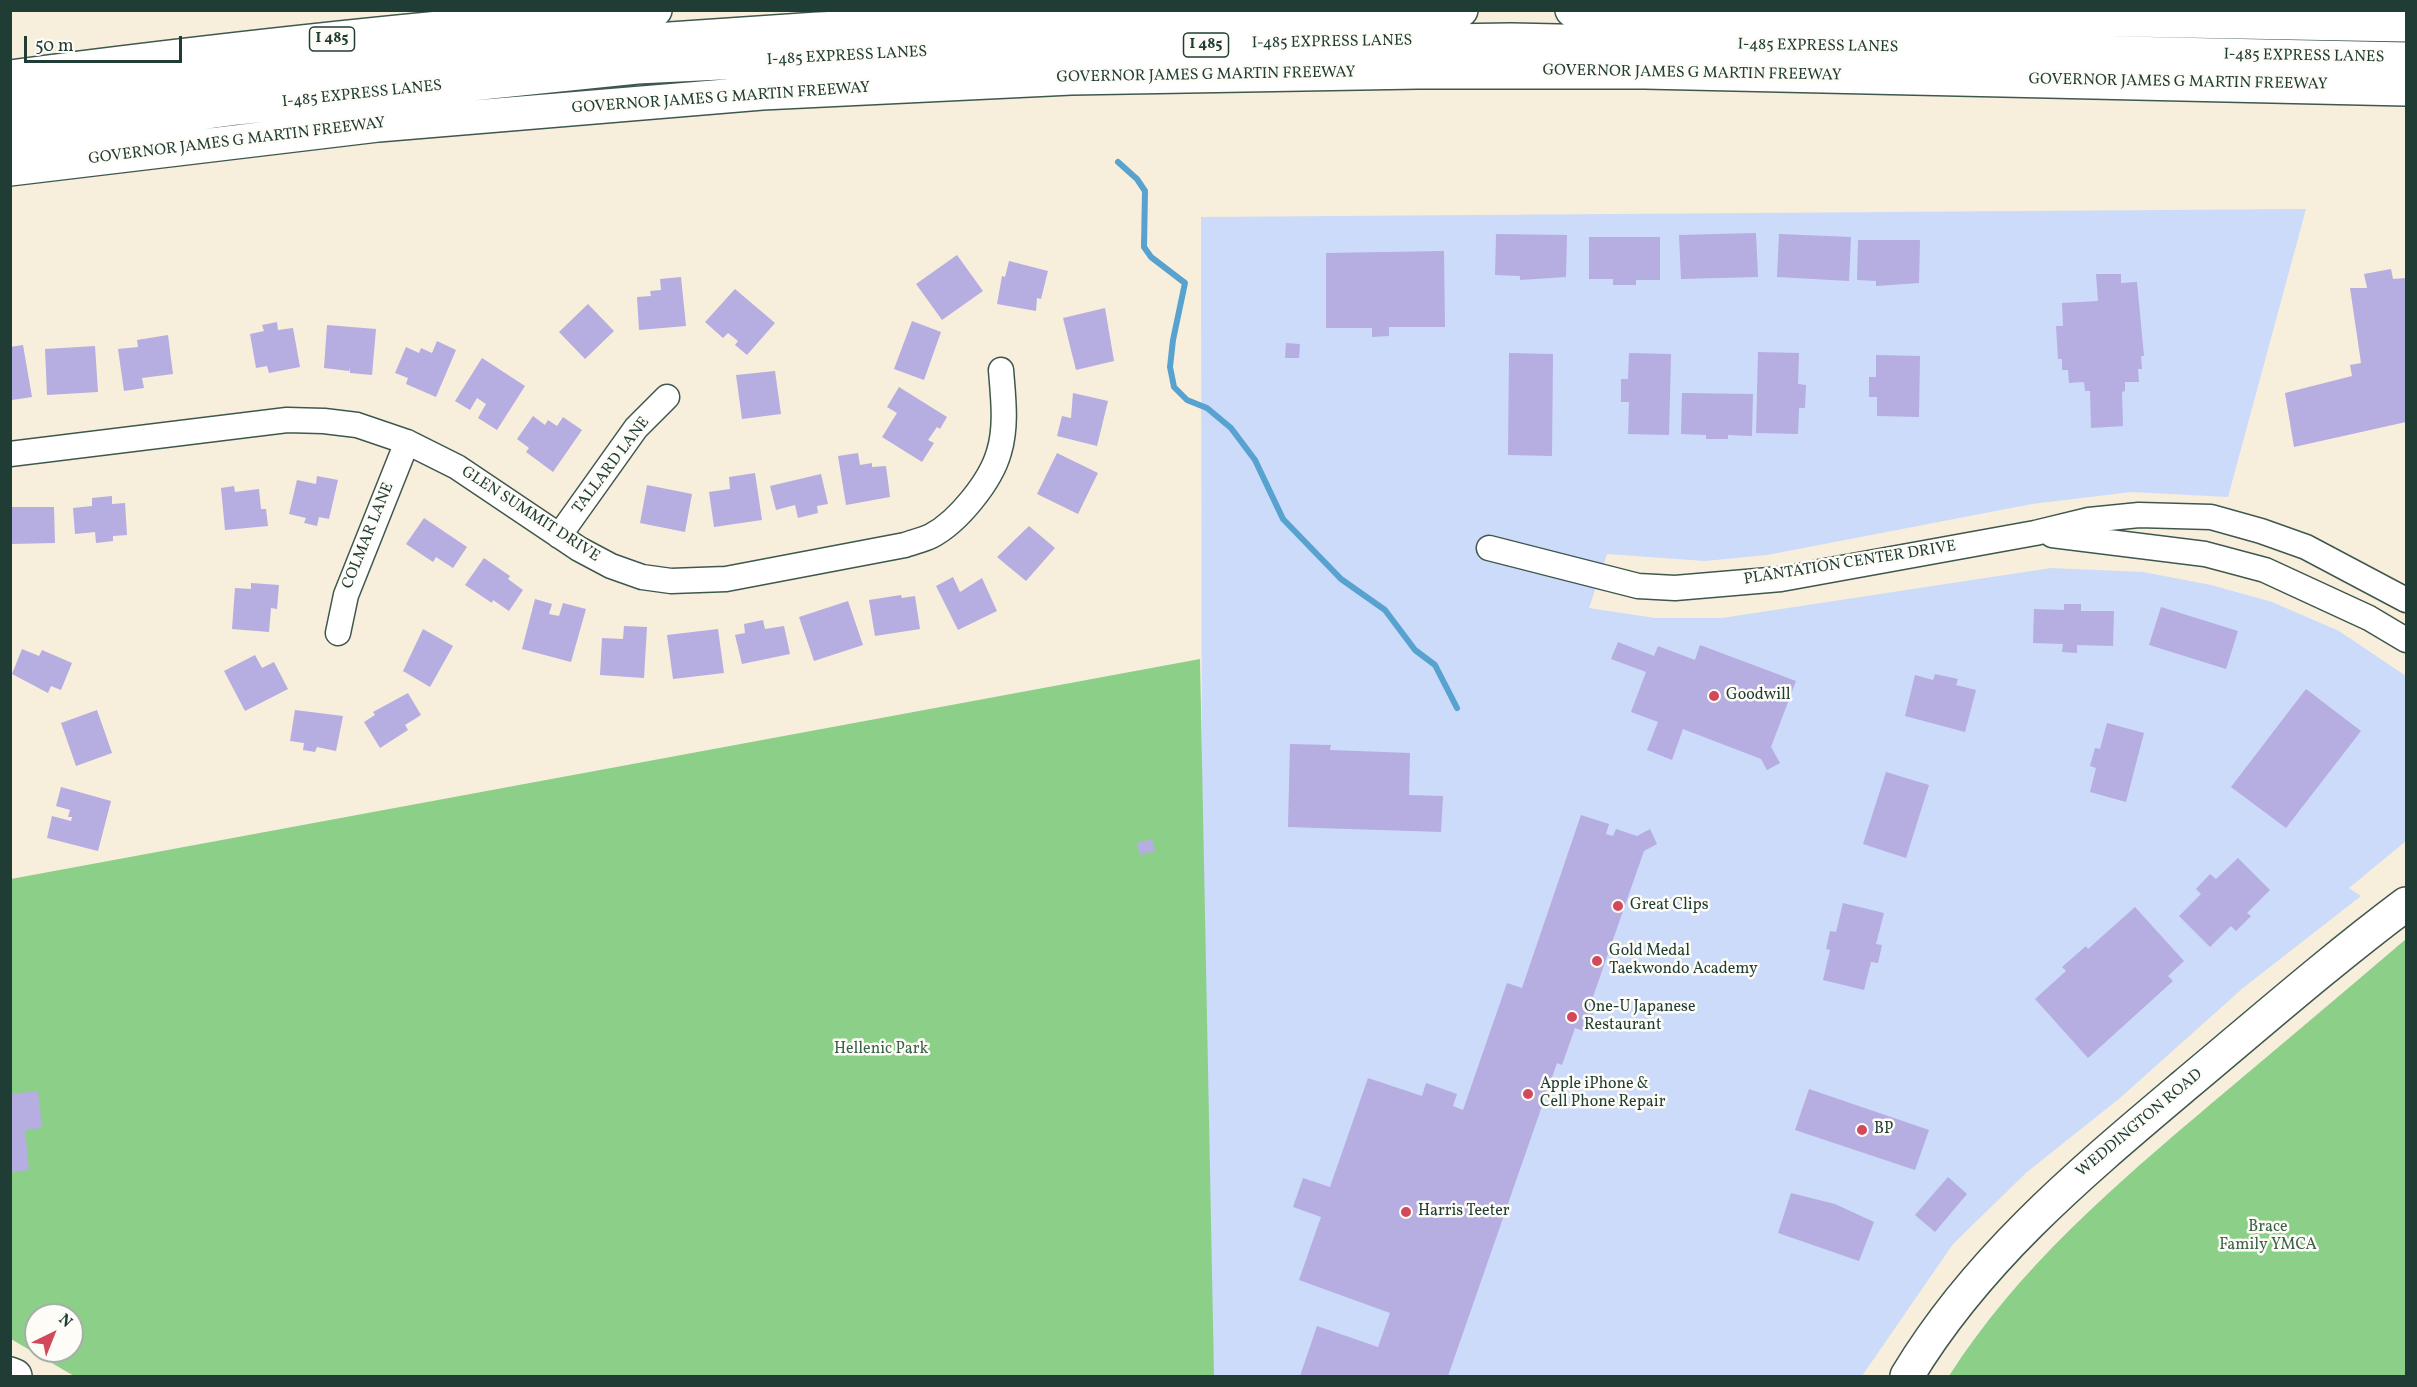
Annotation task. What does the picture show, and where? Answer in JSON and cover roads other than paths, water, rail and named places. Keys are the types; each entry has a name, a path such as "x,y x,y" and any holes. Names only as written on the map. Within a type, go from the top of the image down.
{"main road":[{"name":"I 485","path":"10,77 207,52 536,18 655,10"},
{"name":"I-485 EXPRESS LANES","path":"10,109 135,92 522,49 771,32 1176,14 1461,10"},
{"name":"I-485 EXPRESS LANES","path":"1572,10 2406,25"},
{"name":"I-485 EXPRESS LANES","path":"10,139 237,108 638,67 1051,47 1511,40 2406,59"},
{"name":"GOVERNOR JAMES G MARTIN FREEWAY","path":"10,169 378,125 762,93 1071,78 1418,72 1645,72 2406,88"},
{"name":"WEDDINGTON ROAD","path":"1907,1377 1973,1283 2054,1198 2323,968 2406,904"},
{"path":"10,1374 15,1377"}],"street":[{"name":"GLEN SUMMIT DRIVE","path":"10,454 287,420 357,425 407,442 457,467 560,536 610,566 642,577 671,581 726,579 905,545 932,536 968,505 993,470 1000,450 1004,407 1001,370"},
{"name":"TALLARD LANE","path":"560,536 636,428 667,397"},
{"name":"COLMAR LANE","path":"338,633 345,595 407,442"},
{"name":"PLANTATION CENTER DRIVE","path":"1489,548 1638,586 1675,588 1781,579 2035,533 2089,520 2139,515 2211,517 2306,547 2406,600"},
{"name":"PLANTATION CENTER DRIVE","path":"2035,533 2205,554 2265,570 2368,618 2406,640"}],"waterway":[{"path":"1118,162 1137,179 1145,191 1144,247 1151,257 1185,283 1170,367 1174,387 1187,400 1207,408 1231,428 1255,460 1283,519 1341,579 1385,610 1415,650 1435,665 1457,708"}],"place":[{"name":"Goodwill","path":"1714,696"},
{"name":"Great Clips","path":"1618,906"},
{"name":"Gold Medal Taekwondo Academy","path":"1597,961"},
{"name":"One‐U Japanese Restaurant","path":"1572,1017"},
{"name":"Apple iPhone & Cell Phone Repair","path":"1528,1094"},
{"name":"BP","path":"1862,1130"},
{"name":"Harris Teeter","path":"1406,1212"}],"park label":[{"name":"Hellenic Park","path":"881,1050"},
{"name":"Brace Family YMCA","path":"2268,1237"}]}
